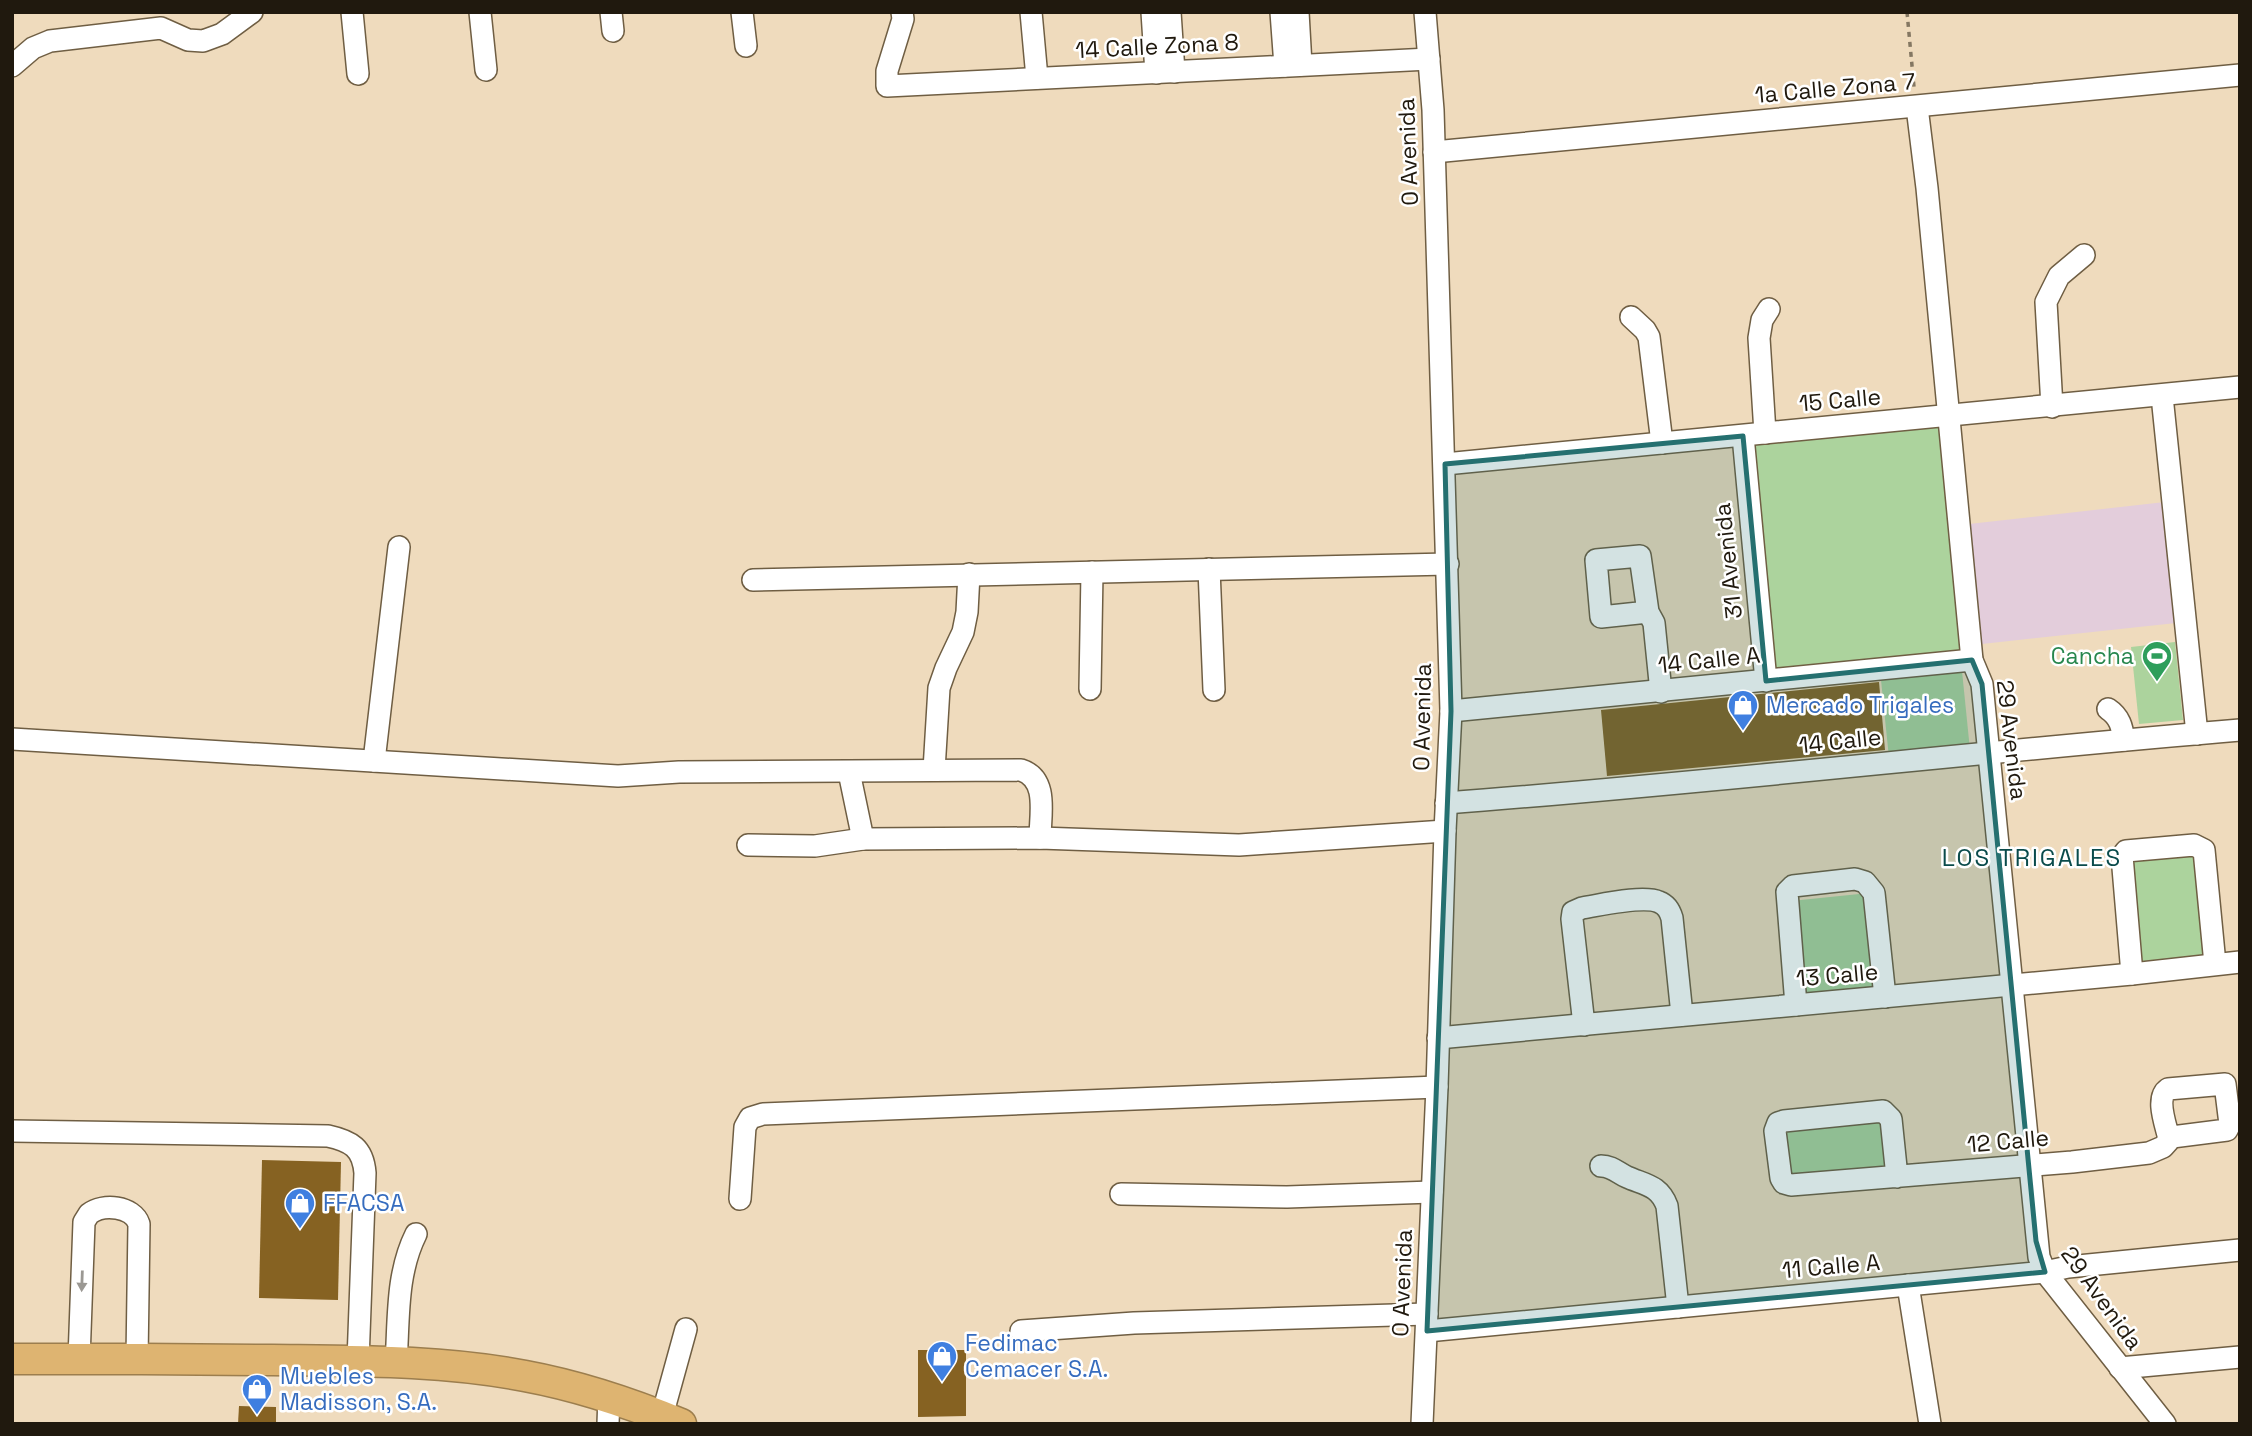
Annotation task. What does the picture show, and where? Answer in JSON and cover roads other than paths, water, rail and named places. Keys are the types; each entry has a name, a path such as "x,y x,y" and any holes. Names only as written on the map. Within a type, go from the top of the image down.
{"highway":[{"path":"12,1359 358,1361 467,1367 523,1375 609,1410 672,1420"}],"street":[{"path":"12,66 33,48 50,41 155,29 166,29 188,40 209,40 252,12"},
{"path":"352,12 358,75"},
{"path":"480,12 486,70"},
{"path":"742,12 746,46"},
{"name":"14 Calle Zona 8","path":"902,12 887,71 887,86 1429,59"},
{"path":"1031,12 1037,78"},
{"path":"1152,12 1165,72"},
{"path":"1165,72 1170,12"},
{"path":"1281,12 1293,66"},
{"path":"1293,66 1298,12"},
{"name":"0 Avenida","path":"1422,1424 1451,710 1434,152 1425,12"},
{"name":"1a Calle Zona 7","path":"1434,152 2240,75"},
{"name":"29 Avenida","path":"1917,107 1972,660 1982,684 2036,1241 2045,1272 2165,1424"},
{"path":"2052,407 2046,302 2059,276 2084,255"},
{"path":"1765,433 1759,338 1762,320 1769,309"},
{"path":"1630,317 1650,337 1662,443"},
{"name":"15 Calle","path":"1445,464 2240,387"},
{"path":"2162,396 2197,734"},
{"name":"31 Avenida","path":"1742,436 1766,681"},
{"path":"374,761 399,547"},
{"path":"1648,612 1601,617 1596,560 1640,556 1648,612 1654,623 1661,692"},
{"path":"753,580 1448,564"},
{"path":"1209,569 1214,690"},
{"path":"1090,689 1092,572"},
{"path":"934,771 939,688 963,632 967,612 968,574"},
{"name":"14 Calle A","path":"1451,710 1661,692 1972,660"},
{"path":"2108,709 2122,725 2124,740"},
{"name":"14 Calle","path":"1446,803 1596,792 1989,752 2240,730"},
{"path":"12,739 618,776 679,772 1011,770 1030,773 1039,784 1040,838"},
{"path":"849,772 863,839"},
{"path":"748,845 815,846 863,839 1040,838 1239,845 1444,831"},
{"path":"2132,974 2122,856 2126,851 2200,846 2206,856 2215,964"},
{"path":"1796,1005 1786,894 1788,889 1793,886 1855,879 1869,885 1875,898 1885,997"},
{"path":"1584,1025 1573,912 1582,908 1648,900 1663,903 1672,918 1682,1015"},
{"name":"13 Calle","path":"1438,1038 2240,962"},
{"name":"12 Calle","path":"1897,1177 1891,1119 1881,1110 1784,1121 1776,1126 1774,1131 1784,1183 1796,1185 1897,1177 2149,1153 2163,1147 2174,1136 2229,1129 2225,1084 2168,1089 2163,1092 2161,1099 2169,1139"},
{"path":"740,1199 745,1127 750,1118 763,1114 1437,1087"},
{"path":"12,1131 328,1136 353,1144 360,1152 365,1173 358,1361"},
{"path":"1601,1166 1658,1189 1667,1206 1678,1307"},
{"path":"1121,1194 1287,1197 1432,1192"},
{"path":"79,1359 84,1222 89,1214 100,1209 128,1210 137,1217 139,1224 137,1359"},
{"path":"396,1363 400,1291 406,1260 416,1234"},
{"name":"11 Calle A","path":"1021,1331 1134,1322 1427,1323 1678,1307 2045,1272 2068,1267 2240,1250"},
{"path":"1908,1285 1930,1424"},
{"path":"672,1420 686,1329"},
{"path":"2120,1368 2240,1357"}],"place":[{"name":"Cancha","path":"2157,683"},
{"name":"Mercado Trigales","path":"1743,732"},
{"name":"FFACSA","path":"300,1230"},
{"name":"Fedimac Cemacer S.A.","path":"942,1383"},
{"name":"Muebles Madisson, S.A.","path":"257,1416"}],"district":[{"name":"LOS TRIGALES","path":"2032,857"}]}
